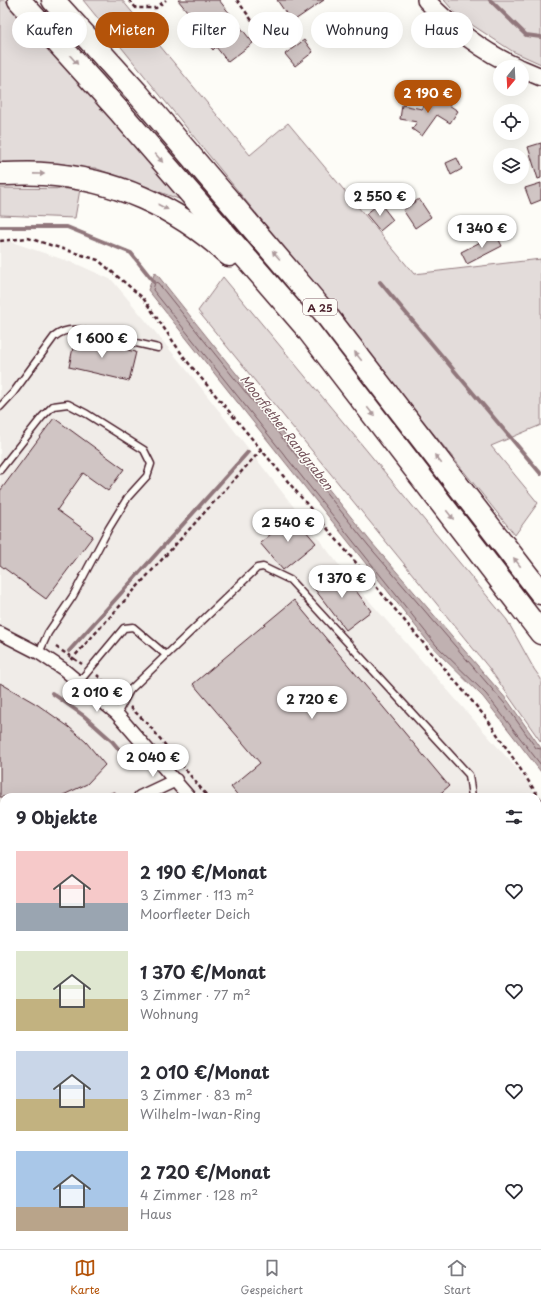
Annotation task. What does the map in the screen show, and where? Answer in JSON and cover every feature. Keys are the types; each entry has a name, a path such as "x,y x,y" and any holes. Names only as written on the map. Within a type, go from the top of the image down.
{"highway":[{"name":"A 25","path":"19,0 98,87 304,325 541,633"},
{"name":"A 25","path":"53,0 138,94 324,312 541,593"},
{"path":"0,174 42,173 93,180 116,186 166,208 211,238 304,325"}],"street":[{"path":"426,0 441,16 468,38 501,60"},
{"path":"529,72 541,77"},
{"path":"0,633 39,653 63,669 117,714 186,793"},
{"path":"148,793 176,780"}],"lane":[{"path":"0,407 54,337 61,332 79,330 158,348"},
{"path":"0,470 42,417 53,406 68,404 87,414 144,450 151,464 147,476 128,497 109,528 73,596 48,633 39,653"},
{"path":"117,714 130,690 257,568 263,567 290,580 469,775 471,793"},
{"path":"79,682 124,628 133,627 166,655"}],"path":[{"path":"129,0 136,8 156,8 166,0"},
{"path":"237,0 248,15"},
{"path":"0,241 28,238 98,260 143,298 186,360 487,719 536,793"},
{"path":"63,669 261,450"}],"shaded area":[{"path":"0,0 5,0 16,12 12,12 12,48 48,48 184,201 95,168 0,166"},
{"path":"83,0 122,0 132,12 95,12 95,15"},
{"path":"444,0 541,0 541,64 512,51 473,25 473,12 454,12"},
{"path":"122,48 162,48 250,155 288,123 414,274 541,259 541,425 491,446 538,503 515,535"},
{"path":"0,188 80,189 75,218 0,215"},
{"path":"0,238 79,265 112,280 195,380 349,578 525,778 535,793 0,793"},
{"path":"223,277 507,620 541,679 541,742 489,668 198,311"}],"water":[{"path":"155,272 371,542 508,701 541,748 541,772 483,697 433,648 148,290"}],"building":[{"path":"178,0 219,0 228,12 188,12"},
{"path":"277,0 324,0 303,14 303,12 285,12"},
{"path":"240,27 248,37 248,47 228,62 217,48 240,48"},
{"path":"304,40 313,52 295,66 285,54 293,48 303,48"},
{"path":"432,94 458,111 450,123 437,115 422,136 412,129 417,122 400,119 402,105 422,109"},
{"path":"541,143 541,178 538,179 528,147"},
{"path":"457,158 462,169 451,175 446,163"},
{"path":"541,183 541,200 531,204 525,188"},
{"path":"419,199 431,217 415,228 403,210"},
{"path":"380,203 393,220 380,231 366,214"},
{"path":"496,234 502,246 467,264 461,252"},
{"path":"75,338 136,352 129,381 69,367"},
{"path":"54,418 124,469 108,491 83,473 57,510 93,536 46,599 0,565 0,491"},
{"path":"293,516 316,543 283,570 260,543"},
{"path":"339,568 371,611 346,630 313,587"},
{"path":"294,600 449,786 441,793 236,793 231,787 260,763 193,684"},
{"path":"0,683 38,705 69,727 86,742 105,765 87,784 68,793 0,793"}],"waterway":[{"path":"490,0 526,35 541,37"},
{"name":"Moorflether Randgraben","path":"0,227 67,227 131,253 154,282"},
{"path":"380,282 541,474"},
{"path":"69,651 248,452"},
{"path":"52,693 84,716 112,741 131,764"}]}
